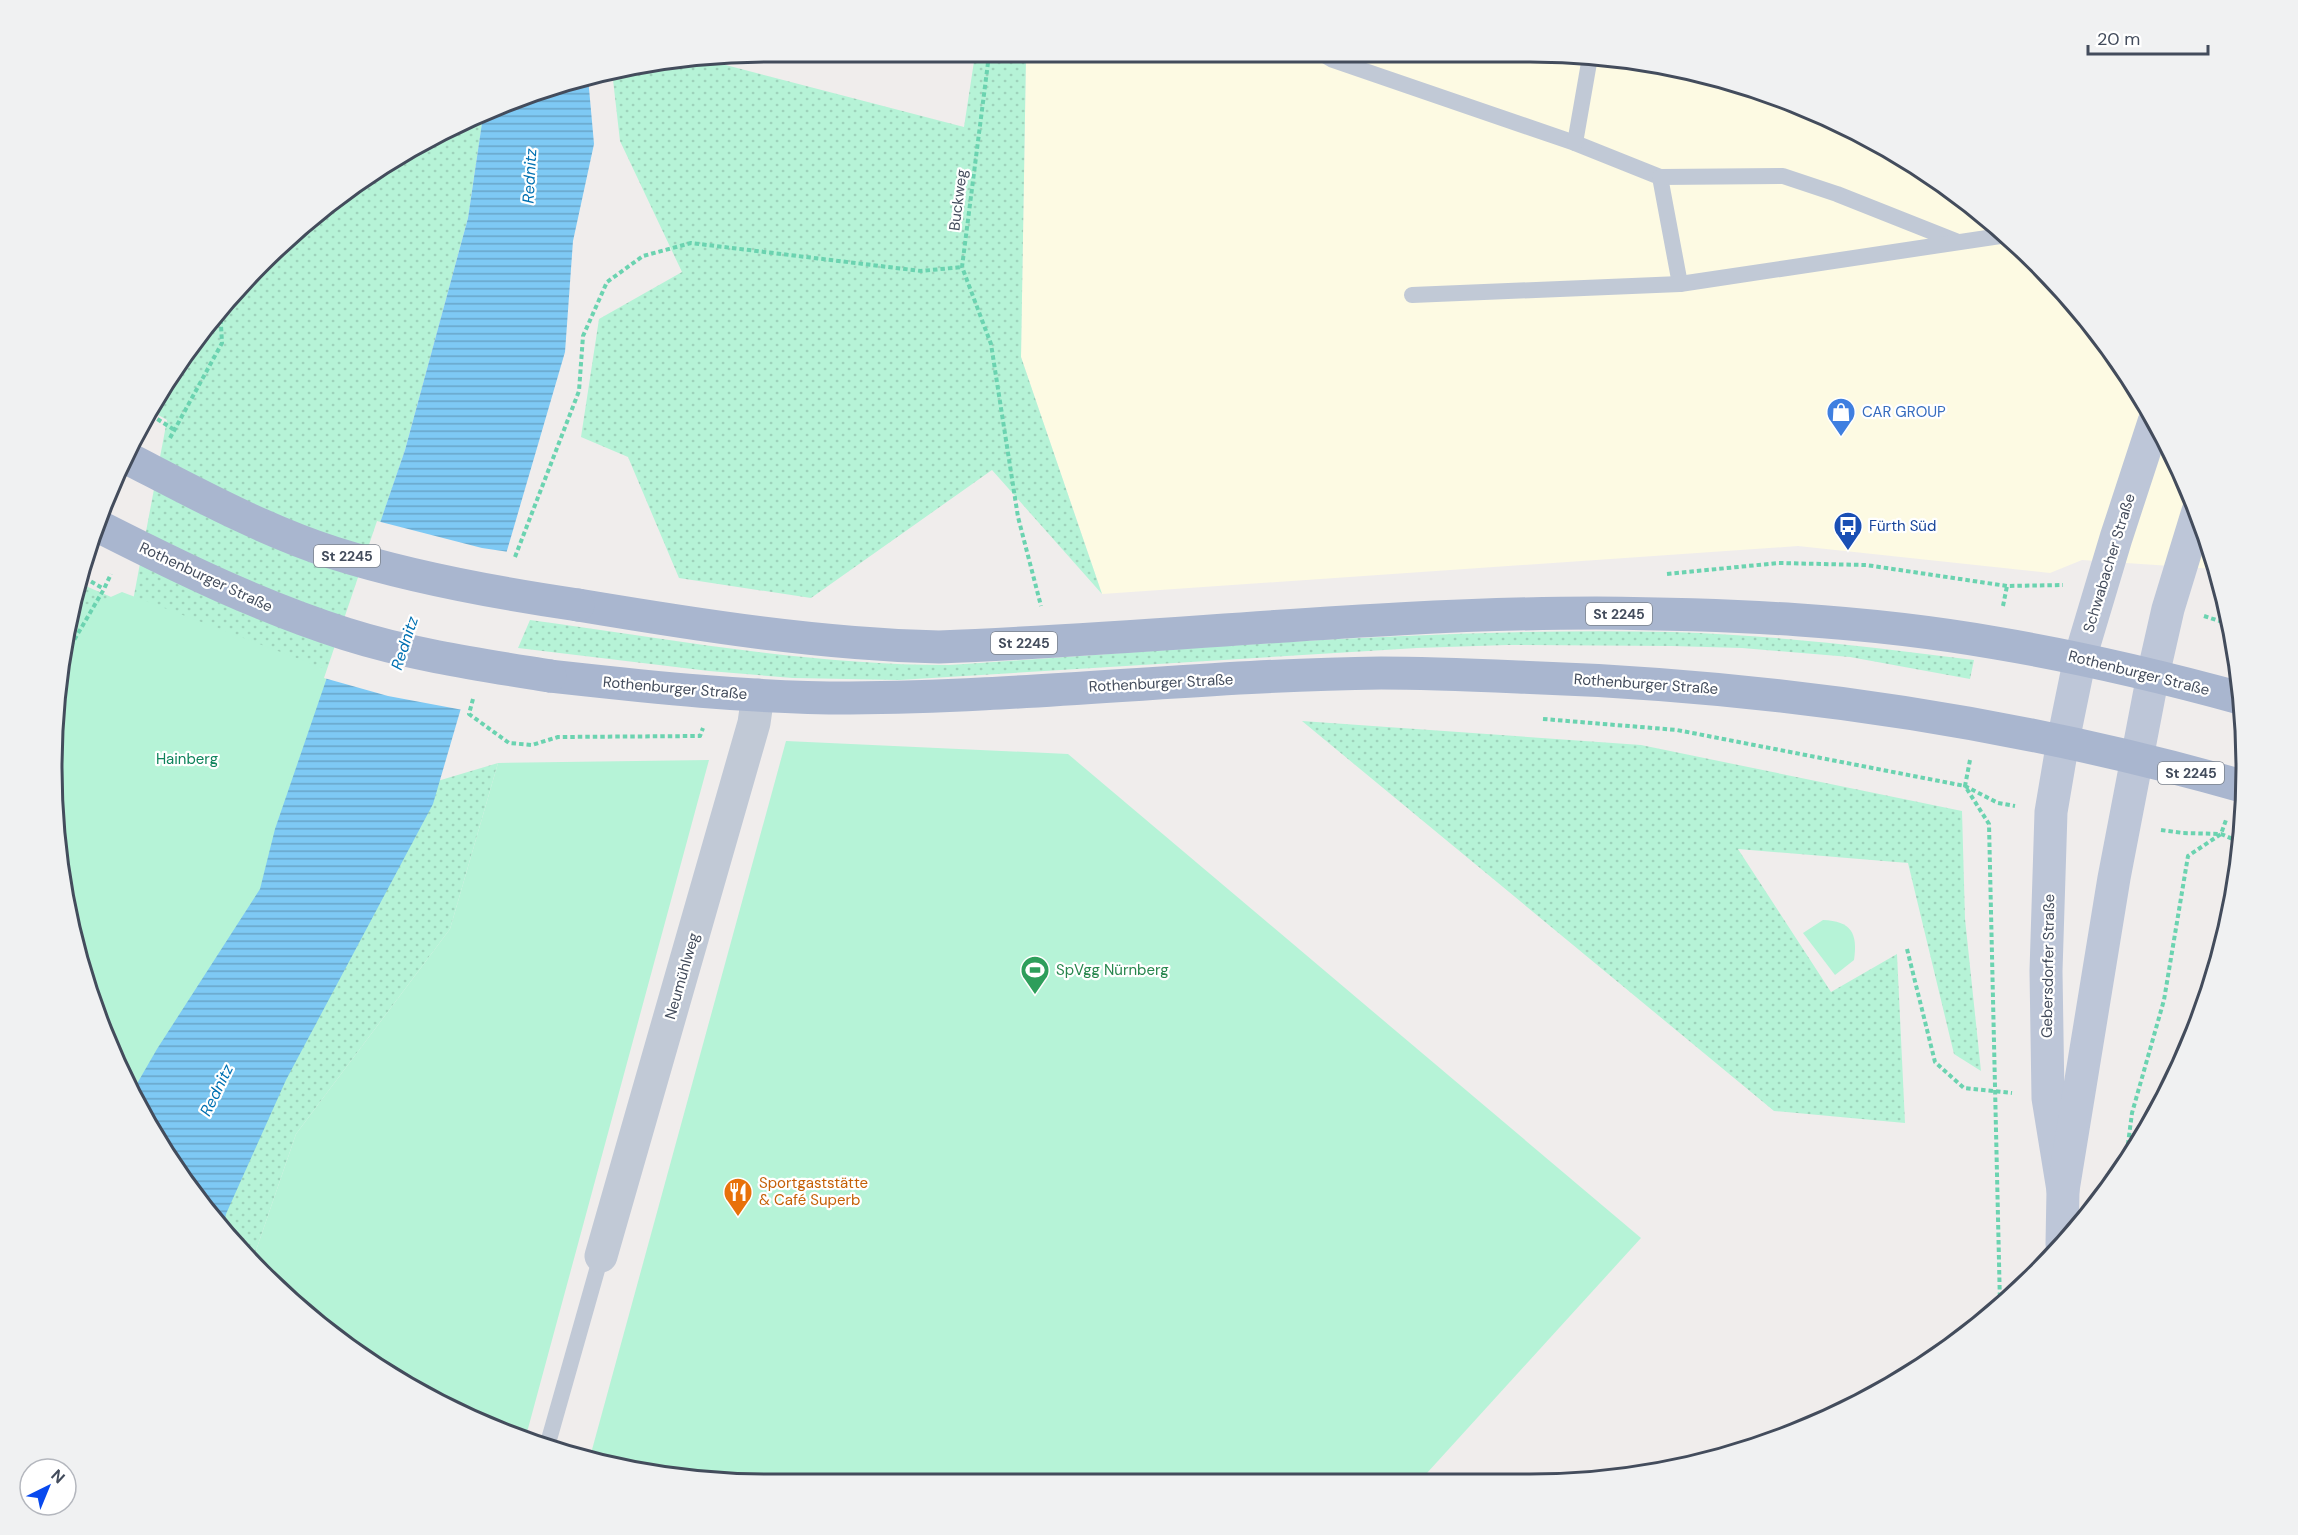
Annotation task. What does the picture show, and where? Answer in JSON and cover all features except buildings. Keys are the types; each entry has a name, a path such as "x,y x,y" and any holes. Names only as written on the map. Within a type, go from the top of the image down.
{"main road":[{"name":"Schwabacher Straße","path":"2063,741 2080,658 2151,431"},
{"name":"Rothenburger Straße","path":"132,460 214,503 333,553 459,585 788,636 917,646 994,645 1430,617 1605,613 1749,618 1882,628 1995,642 2080,658 2232,696"},
{"path":"2136,758 2168,609 2193,526"},
{"name":"Rothenburger Straße","path":"104,528 186,572 240,596 347,635 396,648 550,676 670,689 756,709 825,698 936,696 1280,676 1380,673 1633,682 1762,693 1929,715 2063,741 2236,785"},
{"name":"Gebersdorfer Straße","path":"2063,741 2051,812 2046,971 2048,1098 2063,1190"},
{"name":"Gebersdorfer Straße","path":"2062,1232 2063,1190 2136,758"}],"street":[{"name":"Neumühlweg","path":"601,1256 756,709"}],"lane":[{"path":"1339,62 1575,143 1660,177 1783,176 1837,194 1959,242"},
{"path":"1575,143 1589,64"},
{"path":"1660,177 1680,284"},
{"path":"1412,295 1680,284 1996,237"},
{"path":"549,1438 601,1256"}],"path":[{"name":"Buckweg","path":"988,62 962,267 991,344 1018,518 1042,611"},
{"path":"516,552 579,391 583,336 607,282 643,256 692,243 921,271 962,267"},
{"path":"154,417 173,429"},
{"path":"88,580 104,589"},
{"path":"2001,613 2007,586 2067,585"},
{"path":"2211,618 2221,621"},
{"path":"469,714 509,743 532,744 558,737 700,736 706,718 756,709"},
{"path":"1534,718 1677,730 1965,786 1998,803 2019,806"},
{"path":"1969,766 1965,786 1989,824 2000,1294"},
{"path":"2164,831 2221,834 2232,839"},
{"path":"2128,1143 2132,1113 2164,1000 2188,856 2221,834"},
{"path":"1907,949 1935,1062 1964,1088 2048,1098"}],"shaded area":[{"path":"1026,62 1530,62 1577,63 1668,75 1757,99 1843,134 1923,180 1960,207 2030,268 2091,338 2118,375 2142,415 2183,497 2207,568 2082,560 2050,573 1798,546 1102,594 1021,357"}],"green space":[{"path":"974,62 1026,62 1021,357 1102,594 992,470 811,598 679,578 628,457 581,437 599,319 682,272 620,141 613,79 675,68 719,63 964,127"},
{"path":"482,122 468,218 405,450 276,829 498,763 450,929 296,1134 255,1253 207,1197 180,1160 134,1080 115,1038 99,994 75,905 63,814 63,721 75,630 86,586 132,606 167,420 156,414 180,375 207,338 268,268 338,207 375,180 414,156"},
{"name":"Hainberg","path":"122,592 352,679 348,714 151,1111 115,1038 99,994 75,905 68,860 63,814 63,721 75,630 81,605 95,604"},
{"path":"530,620 739,650 897,664 949,665 1400,636 1581,631 1747,636 1861,646 1974,660 1970,679 1850,657 1742,648 1507,645 1417,648 899,680 793,678 709,671 518,648"},
{"path":"1302,721 1641,745 1962,811 1965,919 1981,1071 1954,1054 1908,863 1738,849 1831,992 1897,954 1905,1123 1774,1111"},
{"name":"SpVgg Nürnberg","path":"786,741 1068,754 1641,1238 1426,1474 768,1474 675,1467 630,1460 592,1451"},
{"path":"709,760 527,1431 455,1401 375,1355 302,1298 255,1253 296,1134 450,929 498,763"},
{"path":"1823,920 1846,926 1855,942 1854,960 1835,975 1803,933"}],"water":[{"name":"Rednitz","path":"589,85 594,144 573,241 565,352 433,804 286,1080 225,1219 180,1160 136,1085 260,889 275,829 405,450 468,218 482,122 541,99"}],"pier":[{"path":"377,521 482,548 509,552 463,710 388,696 324,678"}],"place":[{"name":"CAR GROUP","path":"1841,438"},
{"name":"Fürth Süd","path":"1848,552"},
{"name":"SpVgg Nürnberg","path":"1035,996"},
{"name":"Sportgaststätte & Café Superb","path":"738,1218"}]}
